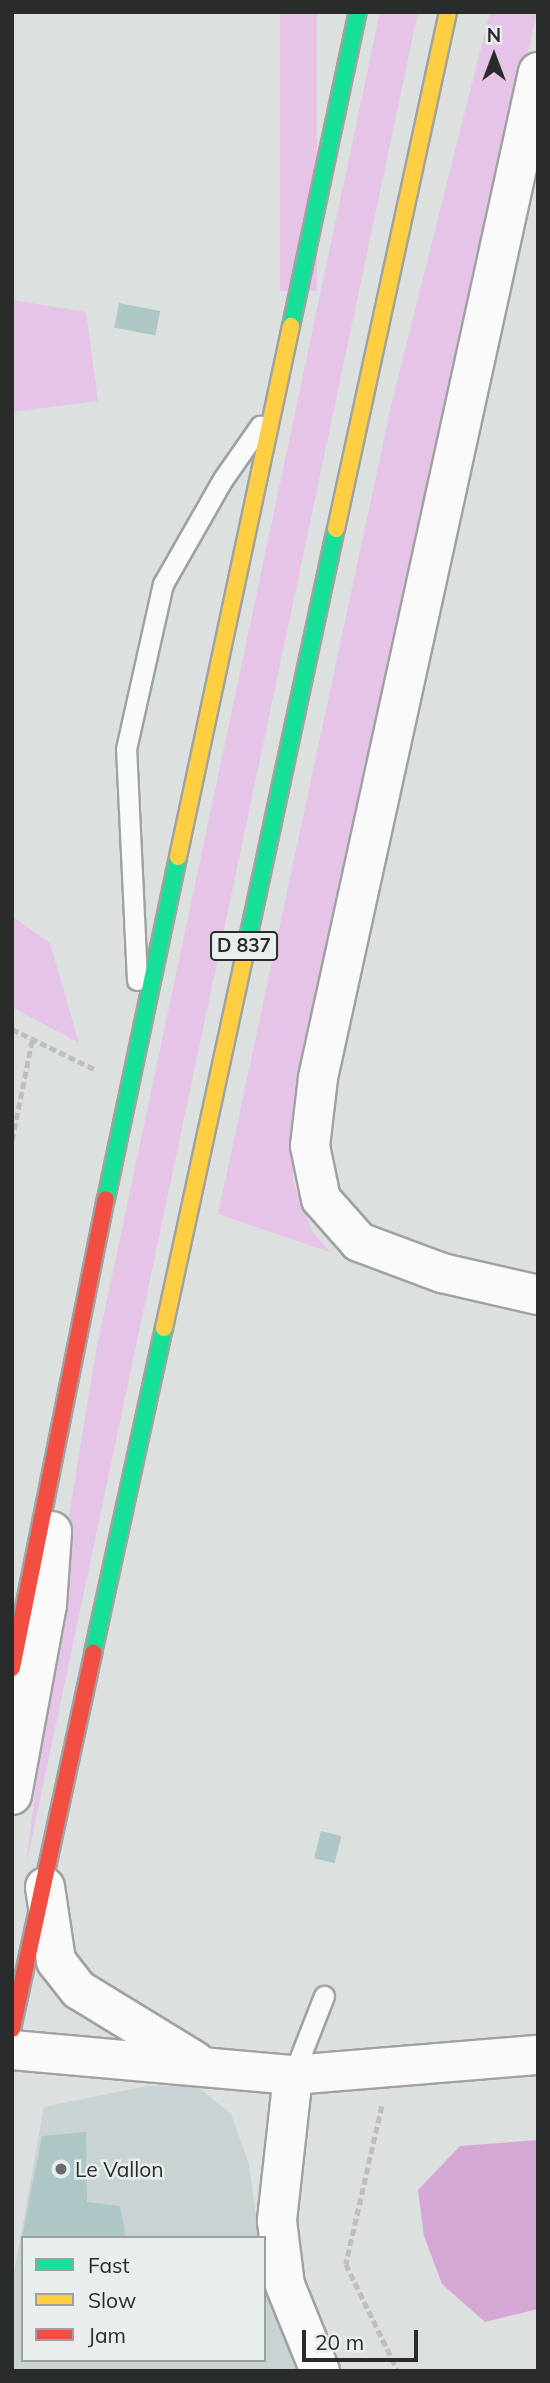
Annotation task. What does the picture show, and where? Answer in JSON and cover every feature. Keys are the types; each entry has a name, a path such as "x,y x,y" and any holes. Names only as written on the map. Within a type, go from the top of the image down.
{"main road":[{"path":"12,1668 129,1087 358,12"},
{"name":"D 837","path":"12,2029 448,12"}],"street":[{"path":"538,72 318,1078 310,1146 321,1199 359,1242 442,1273 538,1295"},
{"path":"12,1795 47,1605 60,1424"},
{"path":"44,1881 56,1961 79,1990 205,2068"},
{"path":"12,2050 293,2075 538,2055"},
{"path":"293,2075 277,2221 285,2285 318,2370"}],"lane":[{"path":"138,1048 137,899 127,749 163,584 223,479 277,402"},
{"path":"293,2075 324,1996"}],"path":[{"path":"12,1030 129,1087"},
{"path":"12,1140 32,1040"},
{"path":"383,2103 346,2264 398,2371"}],"shaded area":[{"path":"280,12 317,12 317,291 280,291"},
{"path":"380,12 418,12 26,1866 69,1517 95,1356"},
{"path":"490,12 537,12 444,415 357,834 293,1104 293,1181 312,1231 330,1252 218,1214 392,402"},
{"path":"12,300 86,312 98,401 12,412"},
{"path":"12,916 50,943 79,1043 12,1007"},
{"path":"147,2086 197,2086 231,2114 249,2164 259,2236 21,2236 21,2362 266,2362 266,2269 288,2346 301,2371 12,2371 12,2284 44,2107"},
{"path":"538,2140 538,2309 485,2322 442,2284 424,2236 418,2190 460,2146"}],"building":[{"path":"119,303 160,311 155,336 114,328"},
{"path":"321,1831 341,1836 335,1863 314,1858"},
{"name":"Le Vallon","path":"86,2132 87,2202 120,2206 126,2236 22,2236 42,2136"}],"traffic: fast":[{"path":"291,326 358,12"},
{"path":"247,943 336,529"},
{"path":"106,1199 178,857"},
{"path":"93,1653 164,1328"}],"traffic: slow":[{"path":"336,529 448,12"},
{"path":"178,857 291,326"},
{"path":"164,1328 247,943"}],"traffic: jam":[{"path":"12,1668 106,1199"},
{"path":"12,2029 93,1653"}],"place":[{"name":"Le Vallon","path":"61,2169"}]}
